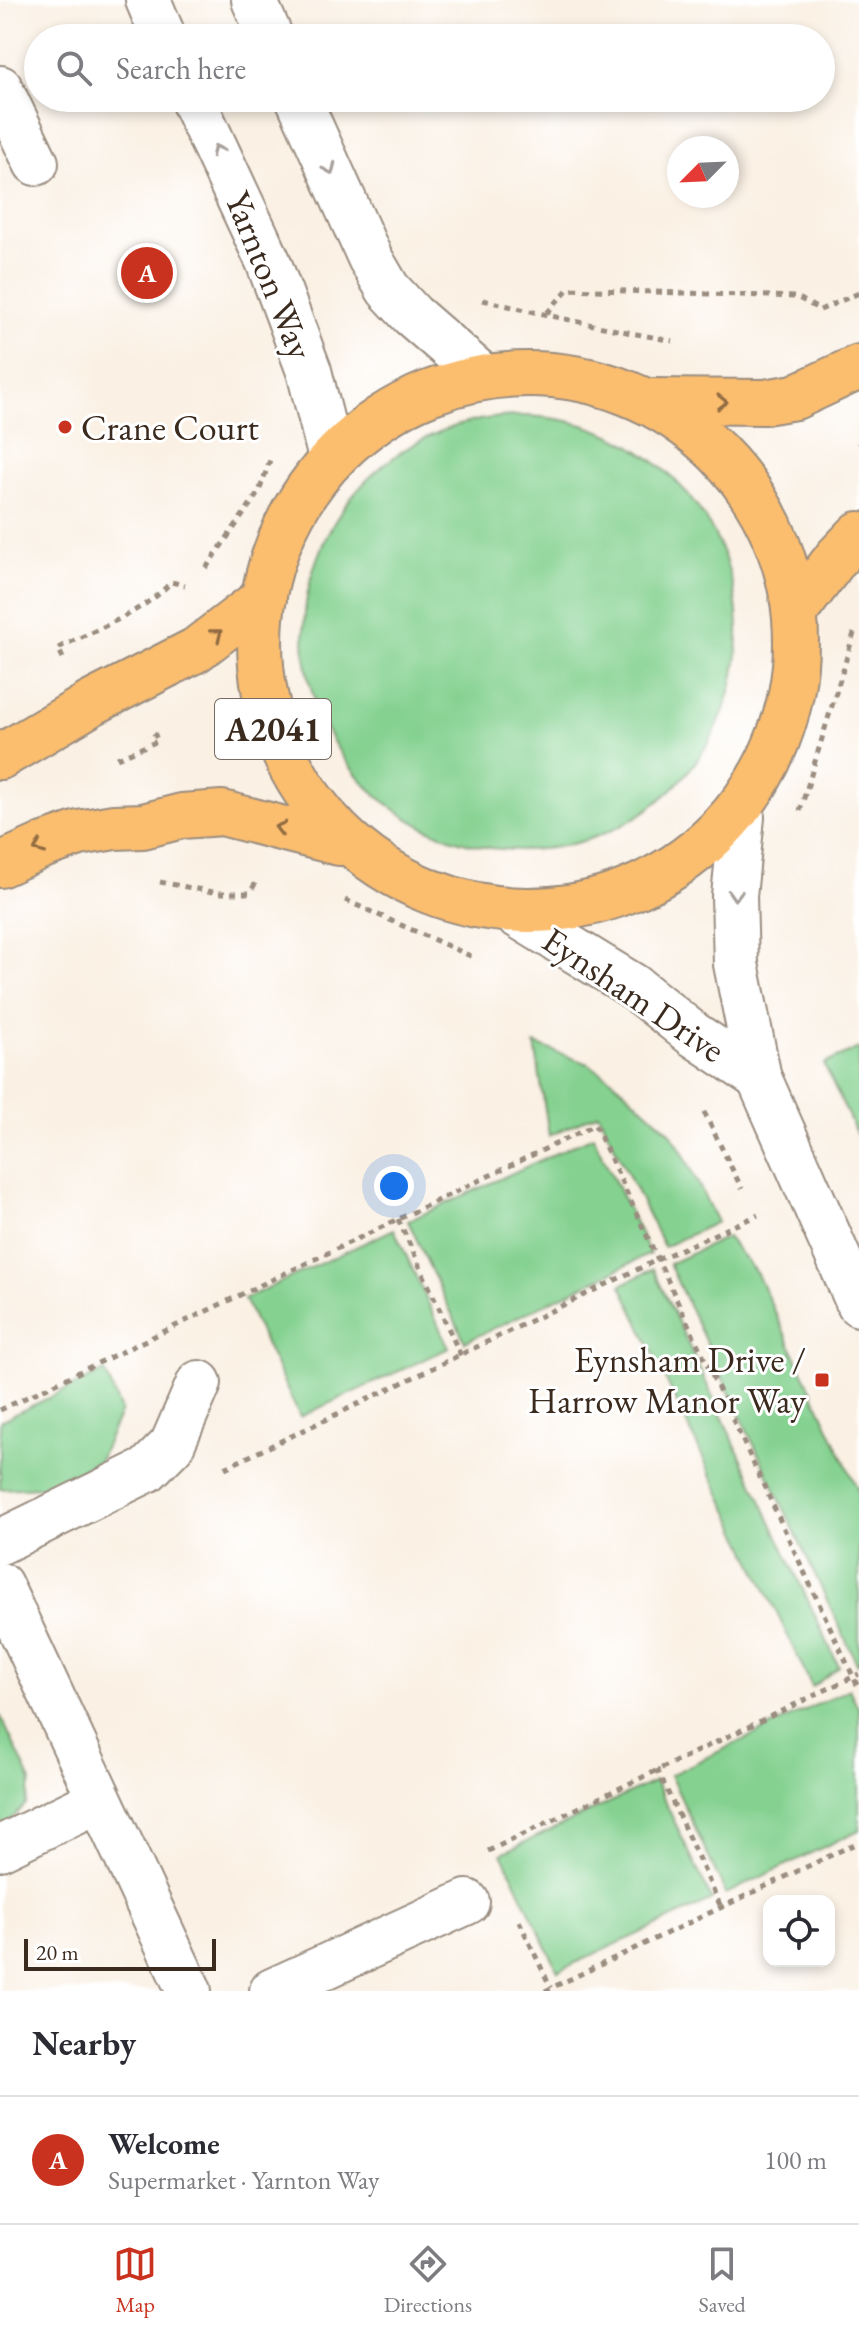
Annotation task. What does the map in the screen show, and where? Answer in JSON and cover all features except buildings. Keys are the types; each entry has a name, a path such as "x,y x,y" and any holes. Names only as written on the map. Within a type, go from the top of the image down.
{"main road":[{"name":"A2041","path":"649,401 765,402 795,397 859,367"},
{"name":"A2041","path":"0,865 79,833 143,826 182,816 222,813 339,843 392,877 455,900 509,910 567,905 653,877 690,858 742,817 776,748 795,674 796,611 790,575 751,494 708,444 649,401 629,392 547,370 480,374 431,390 383,417 331,458 305,493 280,546 264,598 260,656 268,718 306,799 339,843"},
{"path":"796,611 837,557 859,534"},
{"name":"A2041","path":"0,757 92,703 196,650 264,598"}],"street":[{"path":"148,0 158,24"},
{"path":"254,0 265,24"},
{"path":"0,88 36,163"},
{"name":"Yarnton Way","path":"199,112 268,261 309,371 331,458"},
{"path":"304,112 370,258 388,289 412,315 480,374"},
{"name":"Eynsham Drive","path":"742,817 734,896 736,964 759,1078 859,1304"},
{"name":"Eynsham Drive","path":"509,910 633,986 693,1034 759,1078"},
{"path":"0,1542 147,1470 172,1445 199,1383"},
{"path":"0,1585 189,1991"},
{"path":"0,1848 99,1800"},
{"path":"272,1991 467,1902"}],"path":[{"path":"676,342 577,323 547,313 568,289 797,297 820,310 859,293"},
{"path":"202,572 259,492 274,446"},
{"path":"58,648 157,596 171,582 184,585"},
{"path":"798,818 856,627"},
{"path":"111,760 158,741 149,722"},
{"path":"146,880 218,893 250,893 260,874"},
{"path":"332,895 484,962"},
{"path":"704,1110 743,1190"},
{"path":"0,1410 595,1125 856,1675 859,1689"},
{"path":"749,1203 761,1230"},
{"path":"172,1445 204,1478 659,1259 766,1211"},
{"path":"398,1219 461,1356"},
{"path":"487,1852 856,1675"},
{"path":"657,1769 721,1907"},
{"path":"545,1991 859,1842"}],"green space":[{"path":"521,416 563,420 604,433 641,453 674,480 701,513 721,550 734,591 738,633 734,675 721,716 701,753 674,786 641,813 604,833 563,846 521,850 479,846 438,833 401,813 368,786 341,753 321,716 308,675 304,633 308,591 321,550 341,513 368,480 401,453 438,433 479,420"},
{"path":"535,1044 586,1063 613,1080 670,1132 717,1222 664,1247 598,1113 549,1136"},
{"path":"859,1048 859,1139 824,1064"},
{"path":"593,1136 650,1254 465,1342 408,1221"},
{"path":"394,1229 449,1348 300,1417 244,1299"},
{"path":"727,1237 757,1274 859,1492 857,1664 669,1264"},
{"path":"653,1269 839,1667 812,1687 621,1285"},
{"path":"105,1371 121,1411 98,1462 44,1487 0,1489 0,1421"},
{"path":"849,1689 859,1709 859,1830 726,1894 670,1775"},
{"path":"0,1715 31,1781 26,1804 10,1821 0,1826"},
{"path":"655,1781 712,1900 558,1971 502,1853"}],"place":[{"name":"Welcome","path":"147,273"},
{"name":"Crane Court","path":"65,427"},
{"name":"Eynsham Drive / Harrow Manor Way","path":"822,1380"}]}
